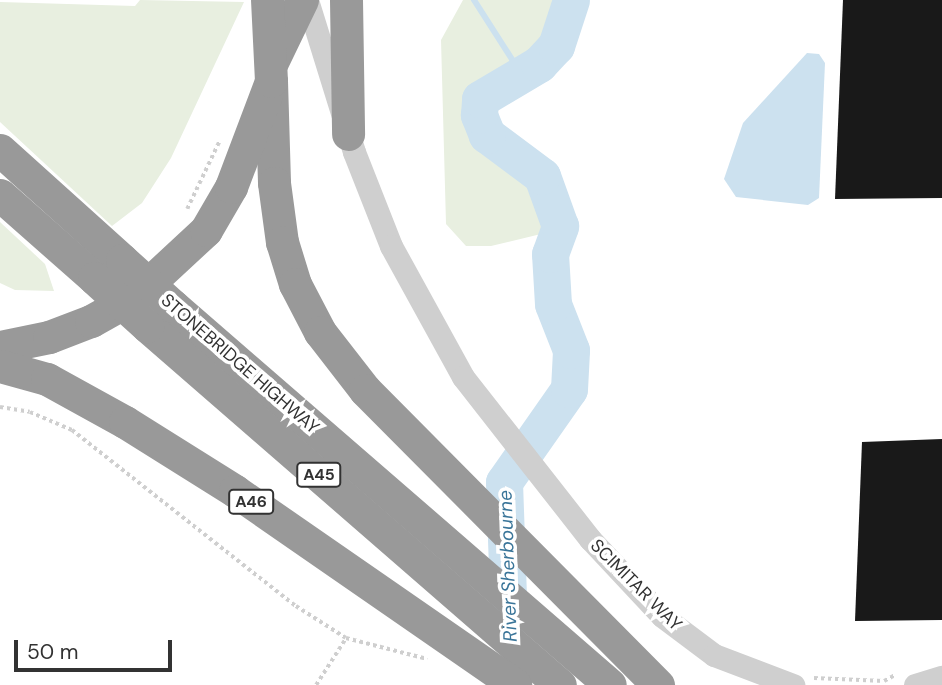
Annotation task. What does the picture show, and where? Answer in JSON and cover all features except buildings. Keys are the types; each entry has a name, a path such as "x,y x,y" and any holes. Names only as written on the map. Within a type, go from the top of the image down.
{"highway":[{"path":"267,0 277,210 295,284 320,332 365,390 658,685"},
{"path":"0,347 39,340 91,321 134,297 167,269 220,208 272,71 304,0"},
{"path":"346,0 348,134"},
{"name":"STONEBRIDGE HIGHWAY","path":"0,150 173,306 610,685"},
{"name":"STONEBRIDGE HIGHWAY","path":"0,195 554,679"},
{"name":"A46","path":"0,366 47,379 125,422 515,685"}],"street":[{"name":"SCIMITAR WAY","path":"304,0 348,134 419,302 463,377 537,475 662,616 714,655 799,680"},
{"path":"907,678 942,677"}],"path":[{"path":"187,213 187,203 214,146 222,140"},
{"path":"0,407 30,412 72,430 296,606 346,638 432,660"},
{"path":"316,685 346,638"},
{"path":"799,680 884,681 907,678"}],"green space":[{"path":"140,0 244,2 171,158 142,203 112,226 0,122 0,2 135,6"},
{"path":"463,0 557,0 557,28 544,50 470,88 469,126 485,151 509,159 532,183 550,224 541,234 491,246 466,246 446,224 441,40"},
{"path":"0,222 45,264 54,291 15,290 0,283"}],"water":[{"path":"807,53 819,54 825,63 819,198 808,205 736,197 724,179 743,123"}],"waterway":[{"path":"474,0 522,75"},
{"name":"River Sherbourne","path":"509,625 504,482 569,389 571,350 553,304 550,254 560,226 542,176 487,135 479,115 480,99 539,64 556,46 571,0"}]}
